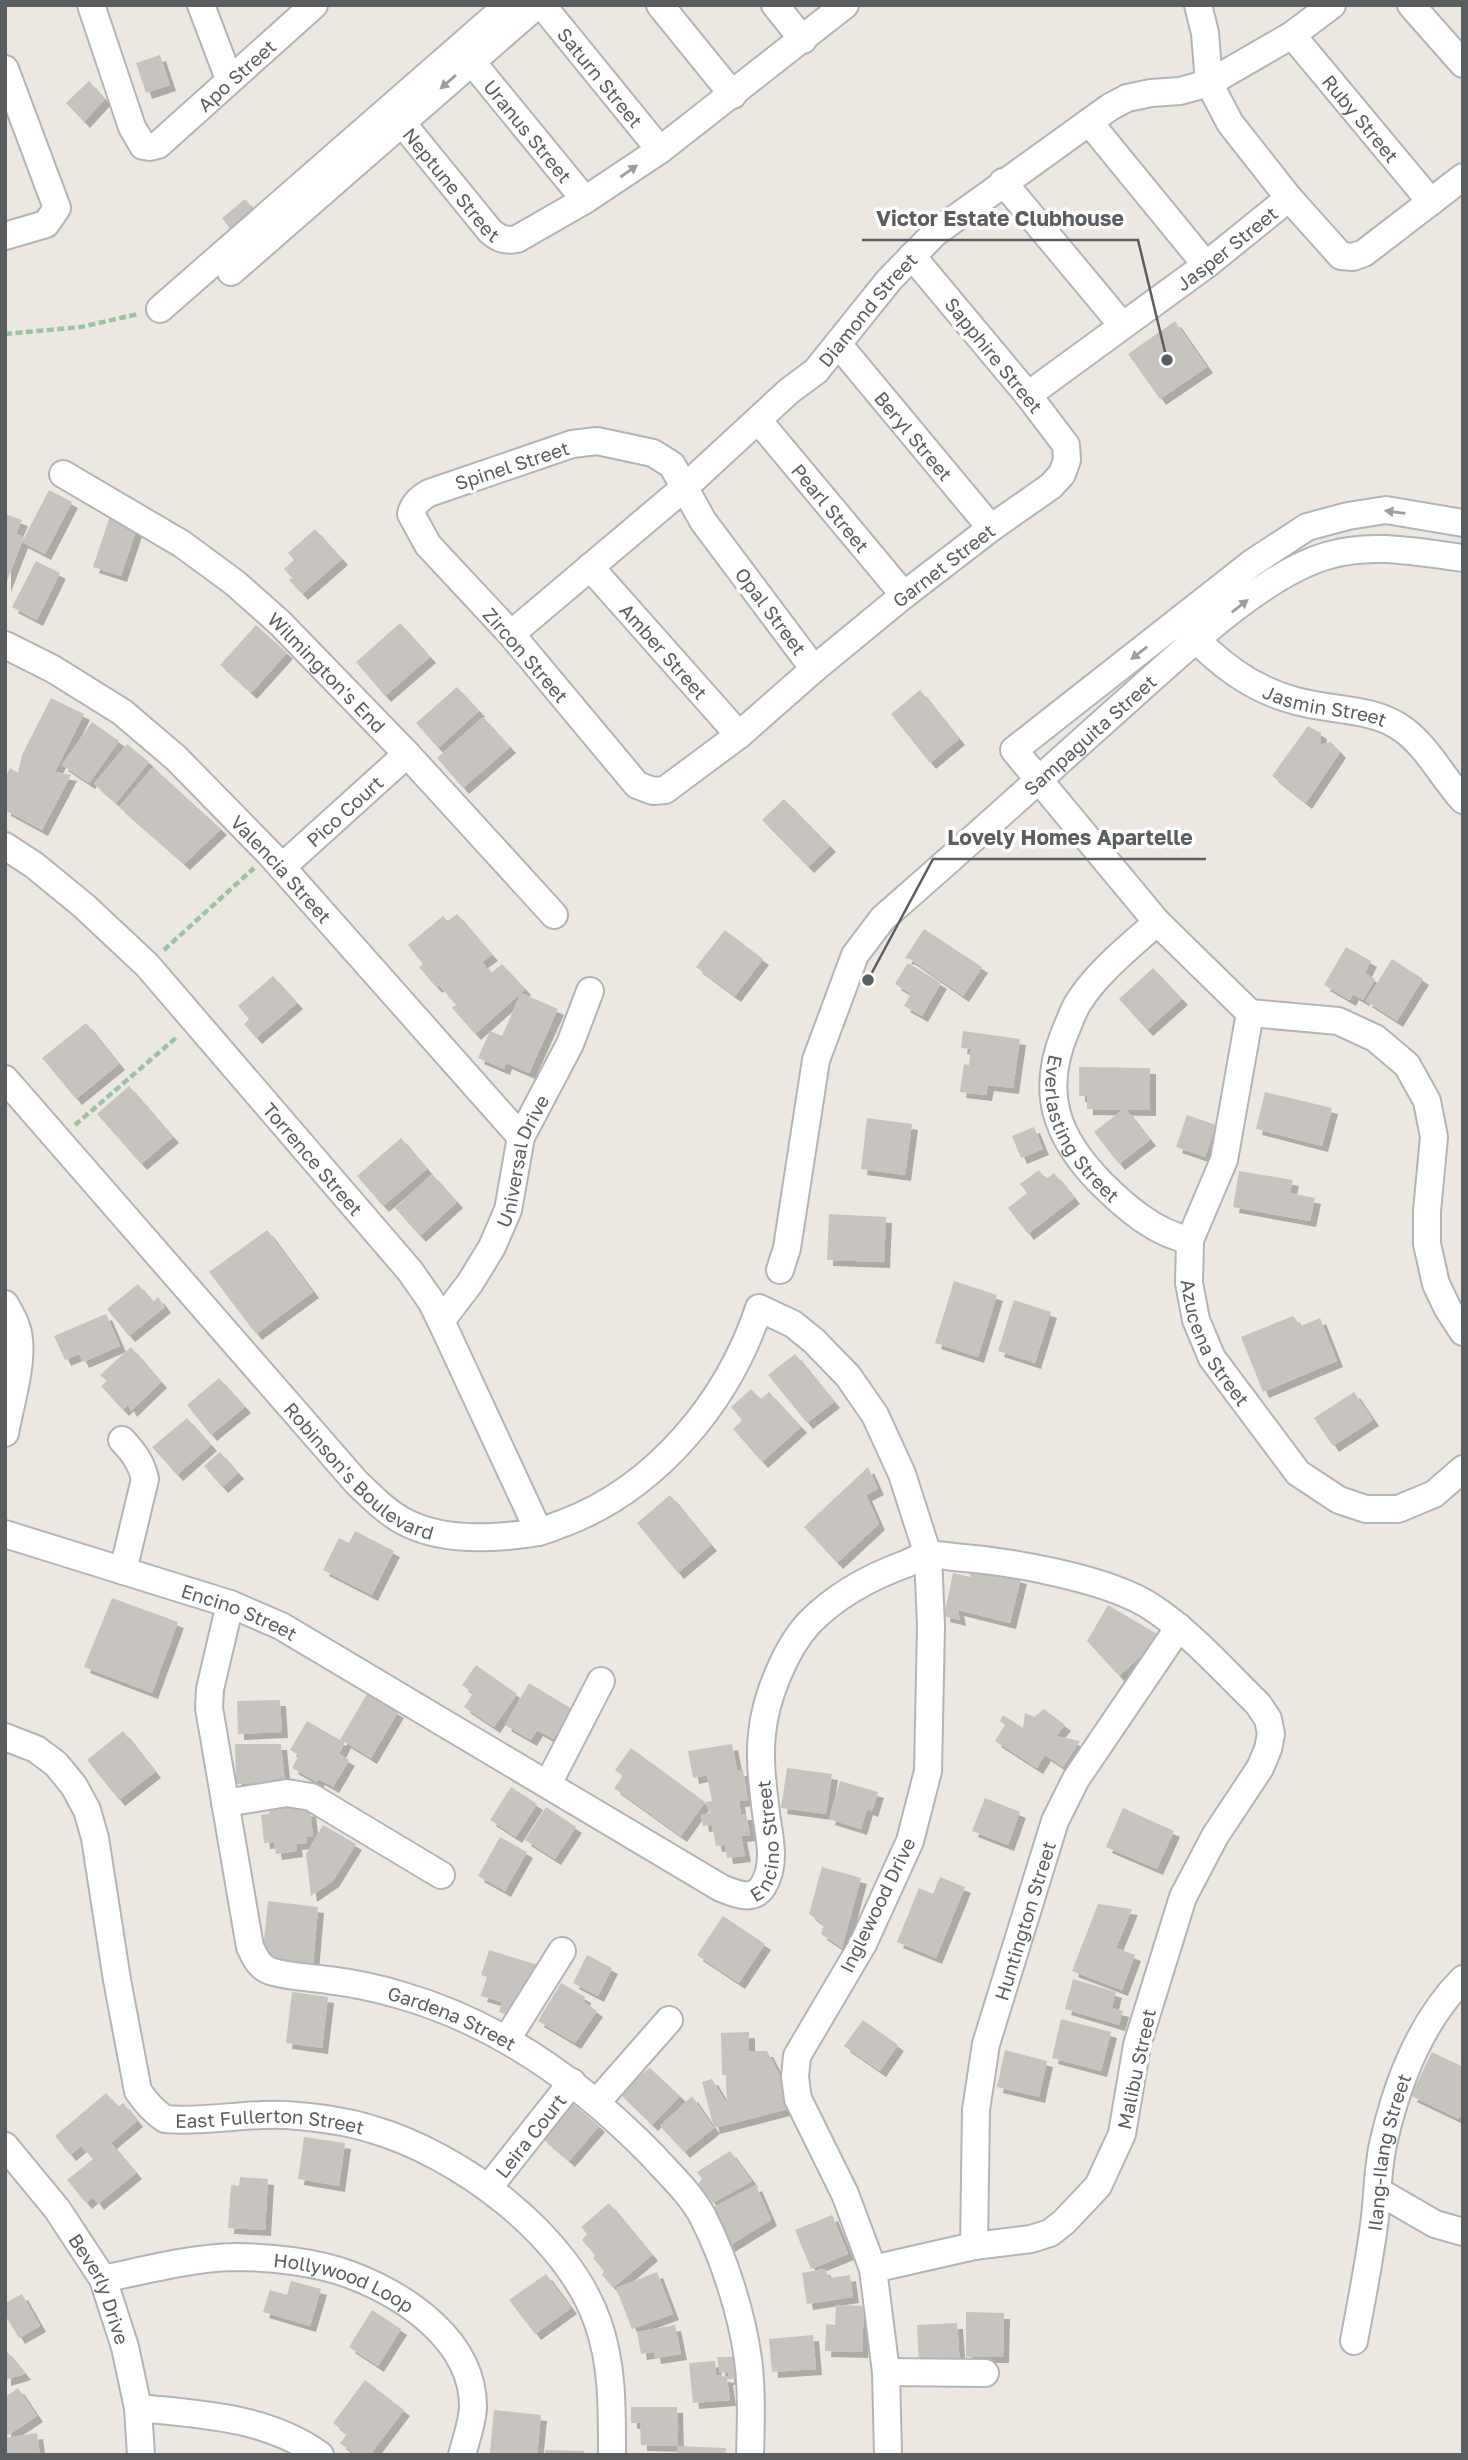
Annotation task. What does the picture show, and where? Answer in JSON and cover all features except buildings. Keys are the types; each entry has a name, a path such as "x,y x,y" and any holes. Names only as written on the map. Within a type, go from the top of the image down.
{"street":[{"name":"Apo Street","path":"91,5 137,139 143,146 150,148 158,145 314,5"},
{"path":"201,5 229,79"},
{"path":"160,309 508,5"},
{"path":"231,272 537,5"},
{"name":"Saturn Street","path":"542,5 660,149"},
{"path":"660,5 733,94"},
{"path":"775,5 803,40"},
{"path":"585,200 660,149 845,5"},
{"path":"1198,5 1205,33 1209,83 1230,122 1289,198 1341,256 1353,257 1364,253 1463,177"},
{"name":"Diamond Street","path":"511,634 684,488 789,391 816,371 912,256 935,233 1088,122 1127,98 1180,91 1209,83 1292,34 1332,5"},
{"path":"1411,5 1463,64"},
{"name":"Ruby Street","path":"1292,34 1431,202"},
{"name":"Uranus Street","path":"472,62 585,200"},
{"path":"5,69 57,208 46,224 5,236"},
{"path":"1088,122 1206,265"},
{"name":"Neptune Street","path":"402,123 498,238 507,241 528,234 585,200"},
{"path":"1003,183 1122,324"},
{"name":"Jasper Street","path":"1028,395 1206,265 1289,198"},
{"name":"Sapphire Street","path":"912,256 1028,395 1066,446 1068,460"},
{"name":"Beryl Street","path":"838,344 990,528"},
{"name":"Pearl Street","path":"758,420 904,595"},
{"name":"Spinel Street","path":"412,509 419,499 452,484 572,444 597,442 663,457 672,465 684,488"},
{"name":"Garnet Street","path":"814,669 990,528 1051,486 1062,474 1068,460"},
{"name":"Wilmington's End","path":"63,474 182,544 281,623 407,754 554,915"},
{"name":"Opal Street","path":"653,791 665,790 739,735 814,669 703,521 684,488"},
{"name":"Zircon Street","path":"412,509 413,521 428,545 511,634 637,785 653,791"},
{"name":"Sampaguita Street","path":"780,1270 788,1248 816,1060 855,955 883,918 1039,778 1187,631 1252,562 1307,527 1348,516 1386,510 1463,523"},
{"name":"Sampaguita Street","path":"1039,778 1014,750 1187,631 1324,556 1358,548 1463,558"},
{"name":"Amber Street","path":"590,567 739,735"},
{"name":"Jasmin Street","path":"1187,631 1227,668 1255,687 1296,701 1383,718 1405,730 1463,800"},
{"name":"Valencia Street","path":"5,645 53,669 122,712 176,758 276,861 522,1137"},
{"name":"Pico Court","path":"276,861 407,754"},
{"path":"1039,778 1157,922 1250,1013 1338,1021 1375,1038 1407,1065 1427,1101 1434,1138 1427,1211 1427,1244 1436,1284 1463,1332"},
{"name":"Torrence Street","path":"5,846 34,865 85,906 147,965 410,1271 441,1321 539,1532"},
{"name":"Everlasting Street","path":"1157,922 1104,971 1077,1004 1062,1041 1052,1078 1054,1110 1086,1168 1114,1195 1146,1220 1175,1237 1190,1240"},
{"name":"Universal Drive","path":"441,1321 470,1283 492,1247 508,1210 522,1137 570,1044 590,991"},
{"name":"Azucena Street","path":"1250,1013 1224,1160 1190,1240 1189,1283 1193,1308 1212,1358 1297,1473 1339,1500 1366,1509 1398,1508 1434,1493 1463,1469"},
{"name":"Robinson's Boulevard","path":"5,1079 356,1483 407,1523 440,1534 481,1539 539,1532 592,1512 635,1485 675,1448 716,1396 734,1368 759,1308"},
{"path":"5,1304 15,1321 19,1346 5,1433"},
{"name":"Inglewood Drive","path":"759,1308 793,1324 814,1341 848,1376 875,1415 902,1474 928,1555 931,1626 928,1771 910,1841 863,1944 797,2056 795,2077 799,2099 845,2194 873,2269 886,2372 888,2455"},
{"path":"122,1440 137,1456 145,1479 123,1571"},
{"name":"Encino Street","path":"5,1534 230,1604 281,1626 721,1888 737,1895 757,1894 768,1876 771,1853 763,1781 762,1734 770,1696 784,1661 808,1625 840,1597 881,1573 928,1555 974,1558 1043,1570 1098,1584 1150,1606 1179,1627 1258,1704 1268,1719 1271,1734 1259,1768"},
{"name":"Gardena Street","path":"230,1604 210,1689 209,1708 250,1947 261,1966 284,1974 349,1982 457,2015 507,2039 597,2102 676,2181 702,2215 719,2254 735,2302 748,2359 750,2455"},
{"name":"Huntington Street","path":"974,2246 976,2110 986,2044 1055,1821 1076,1779 1179,1627"},
{"path":"548,1784 601,1681"},
{"name":"East Fullerton Street","path":"5,1737 36,1749 56,1764 74,1786 87,1810 96,1838 117,1980 138,2091 155,2113 165,2119 244,2114 298,2116 371,2129 422,2150 489,2187 543,2235 568,2266 598,2323 608,2363 612,2401 612,2455"},
{"name":"Malibu Street","path":"873,2269 974,2246 1031,2239 1050,2233 1098,2186 1122,2134 1138,2045 1183,1896 1215,1836 1259,1768"},
{"path":"225,1803 287,1793 311,1797 441,1875"},
{"path":"507,2039 562,1951"},
{"name":"Ilang-Ilang Street","path":"1354,2341 1374,2228 1383,2143 1395,2099 1415,2048 1451,1991 1463,1979"},
{"path":"597,2102 669,2020"},
{"name":"Leira Court","path":"489,2187 572,2082"},
{"name":"Beverly Drive","path":"5,2146 57,2209 103,2279 125,2347 138,2408 141,2455"},
{"path":"1378,2190 1435,2224 1463,2232"},
{"name":"Hollywood Loop","path":"103,2279 199,2259 237,2257 308,2264 350,2274 407,2302 447,2337 463,2363 473,2408 462,2455"},
{"path":"886,2372 985,2373"},
{"path":"138,2408 230,2417 272,2430 320,2455"}],"path":[{"path":"5,334 81,327 160,309"},
{"path":"147,965 276,861"},
{"path":"58,1139 196,1020"}],"place":[{"name":"Victor Estate Clubhouse","path":"1167,360"},
{"name":"Lovely Homes Apartelle","path":"868,980"}]}
